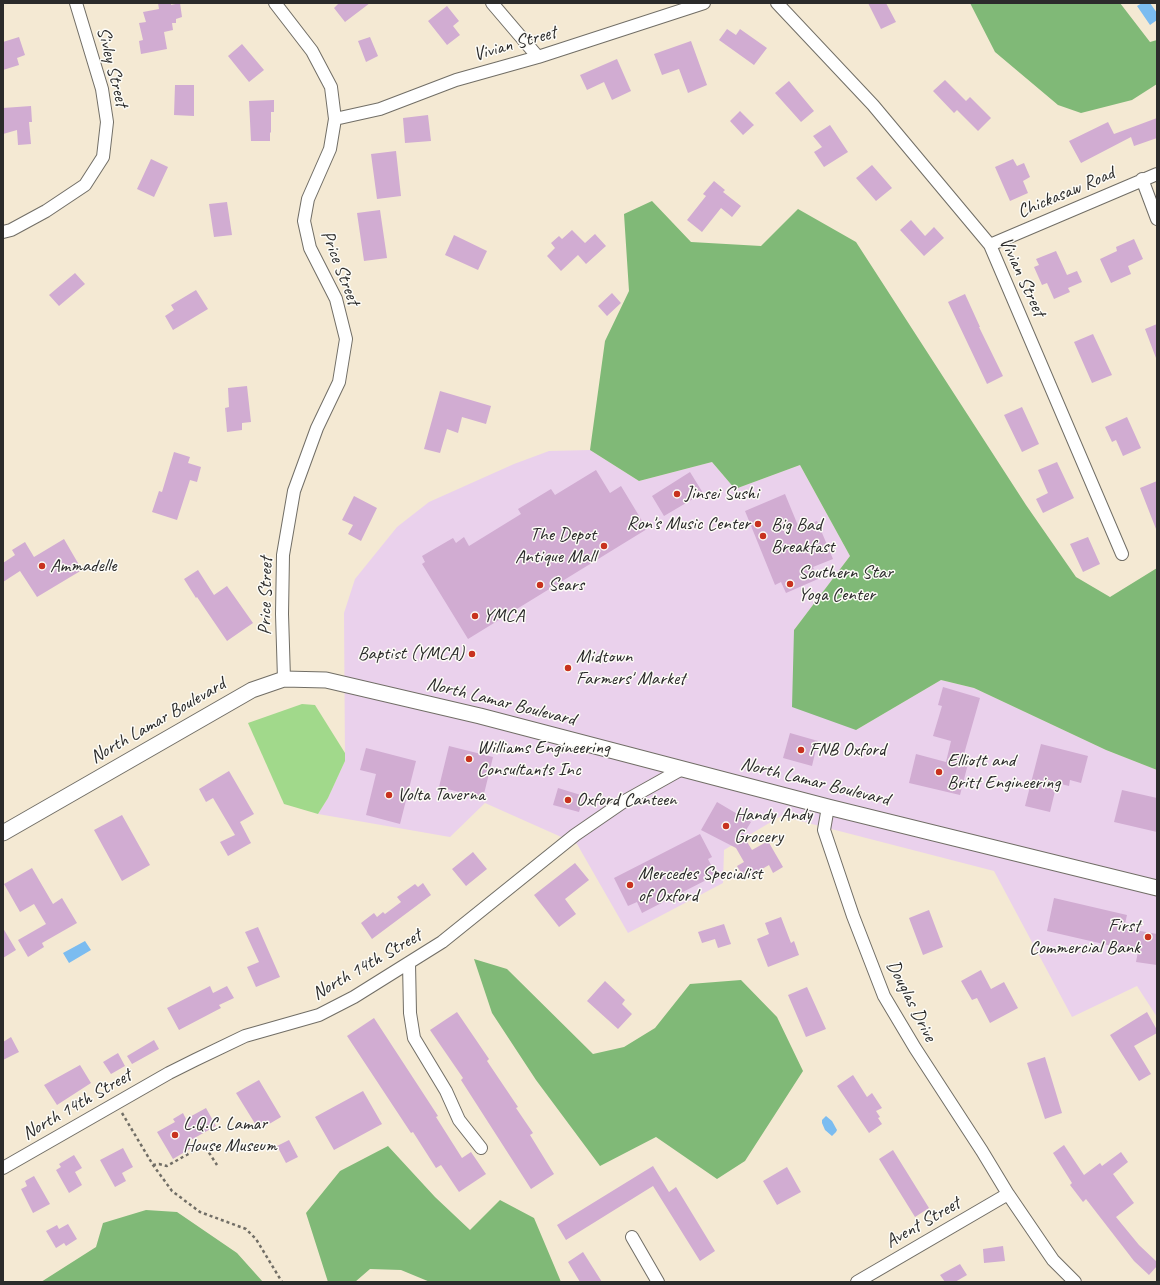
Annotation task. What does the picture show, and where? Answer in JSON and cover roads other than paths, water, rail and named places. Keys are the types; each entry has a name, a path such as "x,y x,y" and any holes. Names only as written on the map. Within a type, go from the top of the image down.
{"street":[{"name":"Sivley Street","path":"3,232 11,230 46,212 85,185 103,157 107,122 102,89 76,3"},
{"name":"Price Street","path":"275,3 312,51 331,87 335,119 330,149 308,199 304,221 310,248 336,299 346,339 338,382 317,428 294,494 283,555 282,614 284,679"},
{"path":"492,3 538,58"},
{"name":"Vivian Street","path":"335,119 380,109 456,80 538,58 704,3"},
{"name":"Vivian Street","path":"777,3 873,105 990,245 1122,554"},
{"name":"Chickasaw Road","path":"990,245 1157,174"},
{"path":"1142,180 1157,219"},
{"name":"North Lamar Boulevard","path":"3,832 252,690 284,679 326,680 480,716 828,807 1157,888"},
{"name":"North 14th Street","path":"3,1168 169,1073 245,1036 319,1015 354,997 442,942 575,835 623,802 682,769"},
{"name":"Douglas Drive","path":"828,807 824,830 853,916 884,996 914,1048 982,1151 1008,1194 1053,1260 1074,1282"},
{"path":"409,963 410,1013 414,1038 446,1091 459,1120 481,1148"},
{"name":"Avent Street","path":"857,1282 1008,1194"},
{"path":"632,1237 658,1282"}],"water":[{"path":"1142,3 1150,3 1157,13 1157,20 1150,25 1137,6"},
{"path":"85,941 91,950 69,963 63,953"},
{"path":"826,1116 832,1121 837,1130 832,1136 825,1130 822,1123 822,1120"}],"place":[{"name":"Jinsei Sushi","path":"677,494"},
{"name":"Ron's Music Center","path":"758,524"},
{"name":"Big Bad Breakfast","path":"763,536"},
{"name":"The Depot Antique Mall","path":"604,546"},
{"name":"Ammadelle","path":"42,566"},
{"name":"Southern Star Yoga Center","path":"790,584"},
{"name":"Sears","path":"540,585"},
{"name":"YMCA","path":"475,616"},
{"name":"Baptist (YMCA)","path":"472,654"},
{"name":"Midtown Farmers' Market","path":"568,668"},
{"name":"FNB Oxford","path":"801,750"},
{"name":"Williams Engineering Consultants Inc","path":"469,759"},
{"name":"Elliott and Britt Engineering","path":"939,772"},
{"name":"Volta Taverna","path":"389,795"},
{"name":"Oxford Canteen","path":"568,800"},
{"name":"Handy Andy Grocery","path":"726,826"},
{"name":"Mercedes Specialist of Oxford","path":"630,885"},
{"name":"First Commercial Bank","path":"1148,937"},
{"name":"L.Q.C. Lamar House Museum","path":"175,1135"}]}
